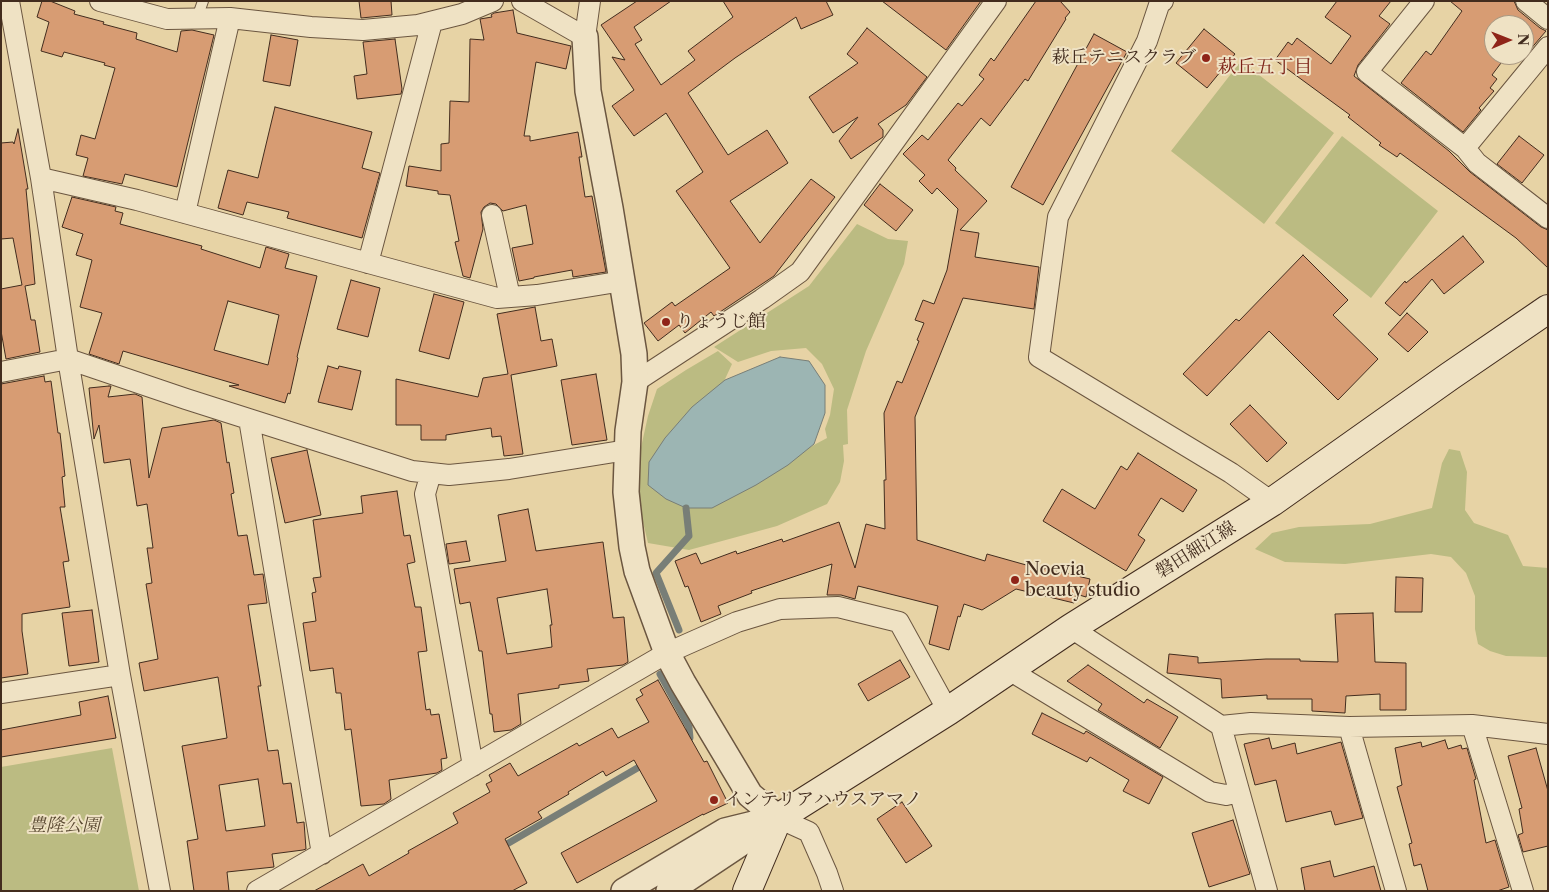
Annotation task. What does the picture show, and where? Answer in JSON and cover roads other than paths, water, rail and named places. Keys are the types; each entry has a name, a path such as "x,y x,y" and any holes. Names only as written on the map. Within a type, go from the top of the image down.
{"main road":[{"name":"磐田細江線","path":"778,818 948,711 1071,628 1272,502 1548,309"},
{"path":"747,891 778,818"}],"street":[{"path":"9,1 41,178 68,359 120,674 160,891"},
{"path":"100,1 167,19 200,10 230,18 311,27 363,30 432,22 462,14 492,1"},
{"path":"522,1 586,37"},
{"path":"590,1 586,37 588,91 623,281 634,354 635,382 627,450 626,492 632,546 637,570 667,653 750,795 778,818 809,832 833,891"},
{"path":"635,382 800,272 996,1"},
{"path":"1424,1 1367,72 1465,148 1477,163 1548,218"},
{"path":"1526,1 1548,19"},
{"path":"1160,2 1147,41 1058,217 1038,357 1231,473 1272,502"},
{"path":"186,213 230,18"},
{"path":"368,263 432,22"},
{"path":"1465,148 1548,47"},
{"path":"41,178 137,200 497,298 537,295 623,281"},
{"path":"492,215 510,297"},
{"path":"1,372 68,359 412,471 449,475 509,469 627,450"},
{"path":"249,419 322,854"},
{"path":"431,473 424,494 473,766"},
{"path":"257,891 667,653 736,622 780,609 838,608 899,622 948,711"},
{"path":"1071,628 1221,726 1251,723 1349,727 1472,725 1548,734"},
{"path":"1009,670 1210,792 1226,795 1239,792"},
{"path":"1,693 120,674"},
{"path":"1472,725 1523,891"},
{"path":"1221,726 1267,891"},
{"path":"1349,727 1396,891"},
{"path":"624,891 725,831 778,818"},
{"path":"669,891 778,818"}],"water":[{"path":"780,357 809,361 825,385 825,413 814,444 788,465 756,485 712,508 686,508 666,499 648,485 649,462 665,438 692,407 725,380"}],"waterway":[{"path":"679,630 656,573 689,536 686,508"},
{"path":"660,674 689,727 690,738 684,742"},
{"path":"500,848 646,763"}],"place":[{"name":"萩丘テニスクラブ","path":"1206,58"},
{"name":"りょうじ館","path":"666,322"},
{"name":"Noevia beauty studio","path":"1015,580"},
{"name":"インテリアハウスアマノ","path":"714,800"}],"district":[{"name":"萩丘五丁目","path":"1265,68"}],"park label":[{"name":"豊隆公園","path":"64,826"}]}
